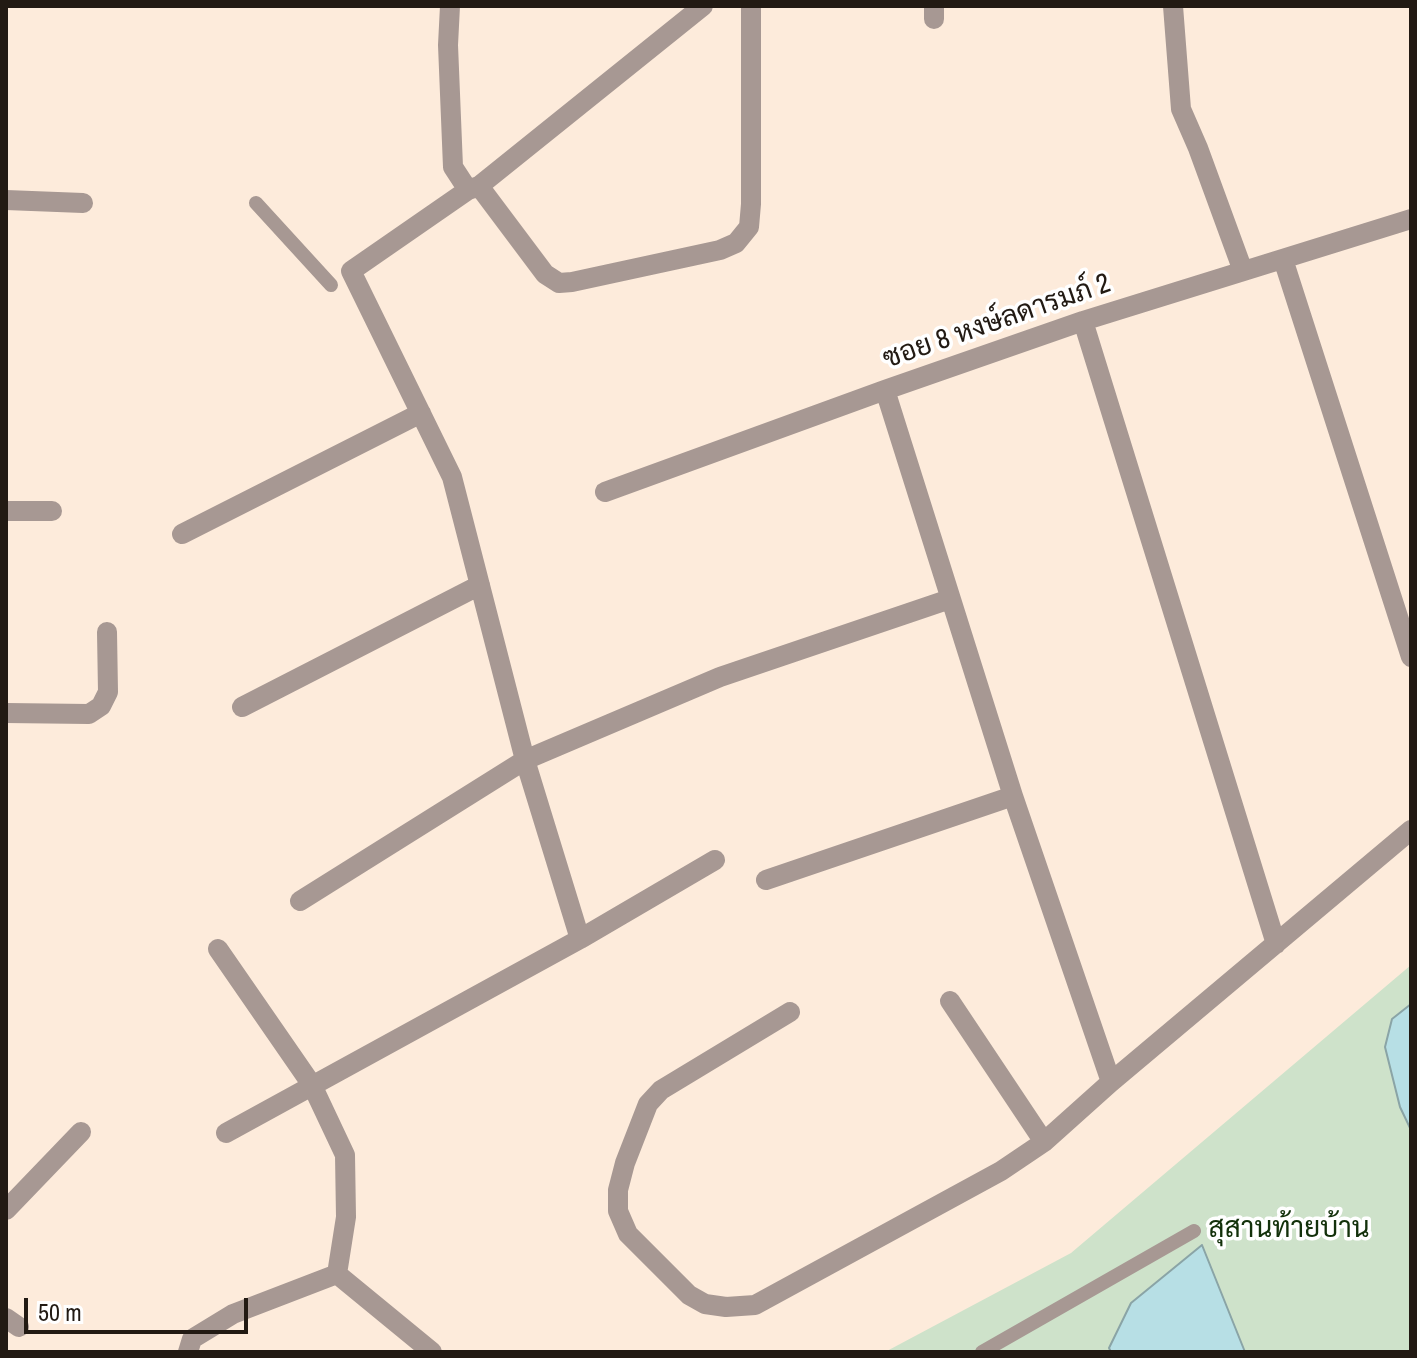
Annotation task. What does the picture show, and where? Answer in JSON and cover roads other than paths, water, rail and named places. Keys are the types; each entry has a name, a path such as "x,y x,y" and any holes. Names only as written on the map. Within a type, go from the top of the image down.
{"street":[{"path":"450,6 448,45 453,167 545,274 559,283 720,250 736,243 749,227 751,6"},
{"path":"580,939 525,760 452,477 351,271 474,188 703,6"},
{"path":"1173,6 1181,109 1243,271"},
{"path":"6,200 83,203"},
{"name":"ซอย 8 หงษ์ลดารมภ์ 2","path":"605,492 1083,321 1411,219"},
{"path":"1283,259 1402,595 1411,657"},
{"path":"1083,321 1276,944"},
{"path":"885,390 1013,796 1111,1082"},
{"path":"182,534 421,413"},
{"path":"6,511 52,511"},
{"path":"242,707 480,585"},
{"path":"300,901 525,760 720,677 950,599"},
{"path":"6,713 89,714 101,706 108,692 107,632"},
{"path":"766,880 1013,796"},
{"path":"790,1012 661,1090 648,1104 625,1163 618,1190 618,1211 628,1234 689,1295 705,1304 726,1307 755,1305 1001,1171 1044,1142 1411,830"},
{"path":"226,1133 580,939 715,860"},
{"path":"218,949 312,1085 345,1155 346,1217 337,1274"},
{"path":"950,1001 1044,1142"},
{"path":"6,1210 81,1132"},
{"path":"188,1352 192,1339 233,1314 337,1274"},
{"path":"337,1274 432,1352"}],"lane":[{"path":"256,203 331,285"},
{"path":"982,1352 1194,1231"}],"water":[{"path":"1411,1004 1411,1130 1400,1107 1385,1047 1392,1019"},
{"path":"1202,1245 1245,1352 1111,1352 1109,1348 1131,1303"}],"park label":[{"name":"สุสานท้ายบ้าน","path":"1289,1229"}]}
